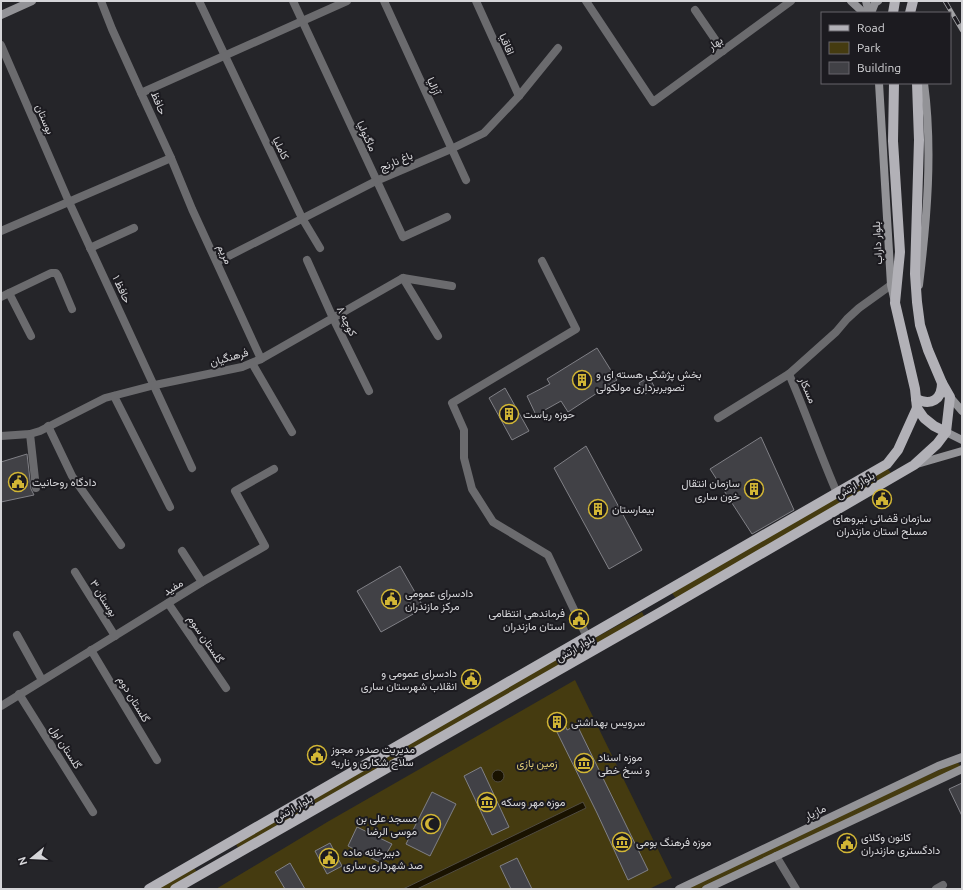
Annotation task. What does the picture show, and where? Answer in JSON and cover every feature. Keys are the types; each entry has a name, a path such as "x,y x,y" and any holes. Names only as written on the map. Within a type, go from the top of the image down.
{"main road":[{"path":"1,15 32,1"},
{"path":"851,1 863,12"},
{"path":"866,1 870,12"},
{"path":"870,12 875,3 878,1"},
{"path":"893,12 894,1"},
{"path":"910,12 912,1"},
{"path":"912,1 914,12"},
{"name":"بلوار داراب","path":"879,84 891,285 916,404"},
{"path":"894,84 893,141 900,252 895,304"},
{"path":"917,84 919,140 915,274 916,302 920,326 928,350 942,383 950,397 962,411"},
{"path":"916,302 924,248 929,140 924,84"},
{"path":"942,383 942,390 939,396 934,400 916,404 924,418 934,426 962,440"},
{"path":"946,432 950,397"},
{"name":"بلوار ارتش","path":"149,889 587,638 886,464 898,450 916,404"},
{"name":"بلوار ارتش","path":"175,889 658,614 914,465 937,444 946,432"},
{"path":"914,465 962,451"},
{"path":"651,601 658,614"},
{"path":"587,638 595,650"},
{"name":"مازیار","path":"706,889 961,764"},
{"name":"مازیار","path":"679,889 862,801 961,764"},
{"path":"220,849 226,860"}],"street":[{"path":"101,1 141,93"},
{"name":"کاملیا","path":"199,1 302,218 320,248"},
{"name":"ماگنولیا","path":"293,1 403,237 447,217"},
{"name":"حافظ","path":"171,158 141,93 347,1"},
{"name":"آزالیا","path":"384,1 450,149 466,180"},
{"name":"اقاقیا","path":"476,1 519,96"},
{"name":"بهار","path":"586,1 653,102 791,1"},
{"path":"695,10 723,51"},
{"name":"بوستان","path":"1,45 69,202"},
{"name":"باغ نارنج","path":"217,262 376,181 484,133 519,96 558,48"},
{"path":"1,231 171,158"},
{"name":"مریم","path":"171,158 192,209 261,359"},
{"name":"حافظ ۱","path":"69,202 155,385 192,468"},
{"path":"90,248 134,228"},
{"name":"کوچه ۸","path":"307,260 333,318 369,391"},
{"path":"542,261 576,329 452,403 464,430 464,458 472,489 493,522 548,555 587,638"},
{"path":"1,297 51,273 58,276 72,309"},
{"path":"403,278 452,286"},
{"path":"403,278 438,336"},
{"name":"فرهنگیان","path":"1,436 30,434 105,398 155,385 242,367 261,359 403,278"},
{"path":"789,374 836,332 859,308 891,285"},
{"path":"9,293 31,336"},
{"path":"252,363 292,432"},
{"name":"مسکار","path":"718,418 789,374 837,493"},
{"path":"114,396 170,507"},
{"path":"48,426 72,476 121,545"},
{"path":"30,434 36,488"},
{"name":"مفید","path":"2,702 20,694 202,582 265,546 235,491 274,469"},
{"path":"182,552 202,582"},
{"name":"بوستان ۳","path":"75,572 115,636"},
{"name":"گلستان سوم","path":"168,603 226,688"},
{"path":"17,636 42,680"},
{"name":"گلستان دوم","path":"91,650 157,760"},
{"name":"گلستان اول","path":"20,694 93,812"},
{"path":"776,856 796,889"}],"green space":[{"path":"887,468 891,473 677,600 672,593"},
{"path":"642,612 645,618 598,644 595,638"},
{"path":"577,647 581,654 239,850 236,844"},
{"name":"زمین بازی","path":"575,680 672,878 649,889 216,889 329,821"},
{"path":"957,762 960,765 958,769 701,889 685,889 883,795"},
{"path":"194,868 197,872 169,889 158,889"}],"shaded area":[{"path":"496,770 500,770 504,776 500,782 496,782 492,778 492,774"},
{"path":"583,802 586,808 417,889 403,889"}],"building":[{"name":"بخش پژشکی هسته ای و تصویربرداری مولکولی","path":"597,348 617,380 568,412 561,401 536,415 527,396 550,384 547,379"},
{"path":"649,377 655,388 645,394 639,383"},
{"name":"حوزه ریاست","path":"505,388 529,431 512,440 489,398"},
{"name":"سازمان انتقال خون ساری","path":"761,437 794,510 752,534 710,469"},
{"name":"بیمارستان","path":"586,446 642,550 609,569 554,468"},
{"name":"دادگاه روحانیت","path":"27,454 31,489 34,495 1,502 1,462"},
{"name":"دادسرای عمومی مرکز مازندران","path":"400,566 424,608 381,632 357,591"},
{"path":"560,713 567,730 577,725 648,870 628,880 597,813 556,730 554,731 548,718"},
{"name":"موزه مهر وسکه","path":"481,767 509,827 492,835 464,776"},
{"path":"962,783 962,816 949,789"},
{"name":"مسجد علی بن موسی الرضا","path":"432,792 456,804 430,856 406,844"},
{"path":"357,827 392,844 381,863 348,846"},
{"name":"دبیرخانه ماده صد شهرداری ساری","path":"330,843 342,866 327,874 315,851"},
{"path":"517,858 532,889 511,889 500,866"},
{"path":"290,863 305,889 285,889 275,872"}],"railway":[{"path":"945,1 962,30"}],"place":[{"name":"بخش پژشکی هسته ای و تصویربرداری مولکولی","path":"582,380"},
{"name":"حوزه ریاست","path":"509,414"},
{"name":"دادگاه روحانیت","path":"18,482"},
{"name":"سازمان انتقال خون ساری","path":"754,489"},
{"name":"سازمان قضائی نیروهای مسلح استان مازندران","path":"882,499"},
{"name":"بیمارستان","path":"598,509"},
{"name":"دادسرای عمومی مرکز مازندران","path":"391,599"},
{"name":"فرماندهی انتظامی استان مازندران","path":"579,619"},
{"name":"دادسرای عمومی و انقلاب شهرستان ساری","path":"471,679"},
{"name":"سرویس بهداشتی","path":"557,722"},
{"name":"مدیریت صدور مجوز سلاح شکاری و ناریه","path":"317,755"},
{"name":"موزه اسناد و نسخ خطی","path":"584,763"},
{"name":"موزه مهر وسکه","path":"487,802"},
{"name":"مسجد علی بن موسی الرضا","path":"431,824"},
{"name":"موزه فرهنگ بومی","path":"622,842"},
{"name":"کانون وکلای دادگستری مازندران","path":"847,843"},
{"name":"دبیرخانه ماده صد شهرداری ساری","path":"329,858"}]}
